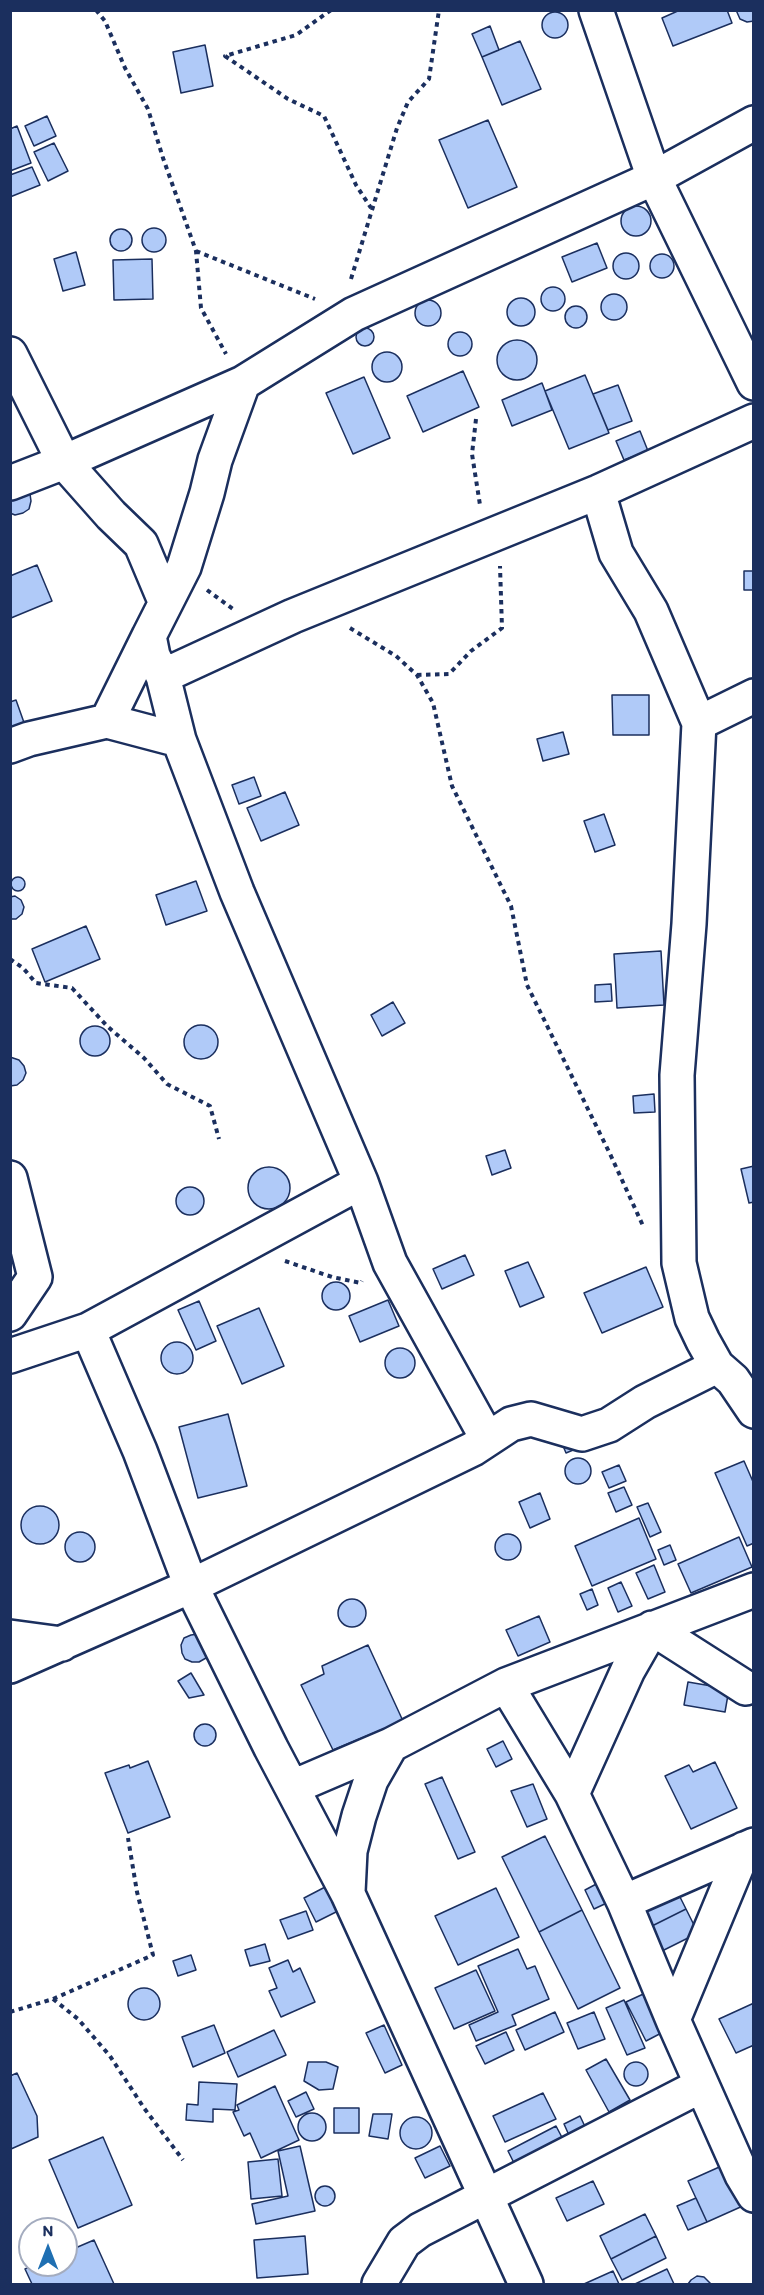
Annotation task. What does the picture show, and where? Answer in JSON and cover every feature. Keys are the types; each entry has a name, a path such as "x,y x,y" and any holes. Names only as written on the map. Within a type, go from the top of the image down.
{"street":[{"path":"596,10 654,178 753,383"},
{"path":"10,483 64,462 243,383 354,314 654,178 753,123"},
{"path":"10,354 64,462 111,515 141,544 165,601"},
{"path":"107,722 165,601 184,567 215,460 243,383"},
{"path":"163,676 293,616 598,492 753,422"},
{"path":"598,492 616,553 651,611 699,723 690,924 677,1075 679,1263 692,1318 717,1366 733,1380 753,1411"},
{"path":"150,636 153,656 163,676 179,740 237,892 361,1182 390,1263 487,1438"},
{"path":"699,723 753,696"},
{"path":"10,746 28,739 107,722 179,740"},
{"path":"10,1178 35,1277 10,1314"},
{"path":"10,1356 88,1330 361,1182"},
{"path":"88,1330 140,1450 191,1586 271,1748 348,1894 526,2284"},
{"path":"10,1666 191,1586 473,1449 511,1424 531,1419 582,1434 609,1425 645,1402 717,1366"},
{"path":"293,1787 391,1745 506,1685 753,1590"},
{"path":"652,1628 746,1688"},
{"path":"572,1794 628,1670 652,1628"},
{"path":"10,1636 64,1644"},
{"path":"506,1685 572,1794 624,1902 673,2020 753,2195"},
{"path":"348,1894 350,1851 359,1816 370,1780 391,1745"},
{"path":"624,1902 749,1847"},
{"path":"673,2020 749,1847"},
{"path":"378,2284 404,2242 420,2230 702,2085"}],"path":[{"path":"96,10 105,21 125,68 148,109 195,251 201,308 243,383"},
{"path":"331,10 296,35 225,56 288,99 324,116 356,185 372,209"},
{"path":"354,314 347,291 397,128 408,102 429,79 439,10"},
{"path":"195,251 354,314"},
{"path":"184,567 192,579 239,613"},
{"path":"349,628 396,656 417,675 433,703 452,786 511,906 527,985 611,1156 647,1236 679,1263"},
{"path":"10,959 23,968 36,982 72,988 107,1026 144,1058 167,1084 210,1106 219,1139"},
{"path":"250,1242 291,1264 332,1277 361,1283 362,1274"},
{"path":"10,2012 53,1999 153,1955 137,1892 128,1838"},
{"path":"53,1999 78,2019 110,2056 144,2108 183,2160"}],"building":[{"path":"680,10 727,10 732,23 673,46 662,18"},
{"path":"736,10 754,10 754,21 747,22 740,19"},
{"path":"555,12 565,15 568,25 565,35 555,38 545,35 542,25 545,15"},
{"path":"490,26 499,50 482,57 472,34"},
{"path":"520,41 541,89 502,105 482,57"},
{"path":"205,45 213,86 181,93 173,52"},
{"path":"47,116 56,136 34,146 25,126"},
{"path":"488,120 517,187 468,208 439,140"},
{"path":"17,126 31,163 10,171 10,129"},
{"path":"54,143 68,171 48,181 34,152"},
{"path":"32,167 40,185 10,197 10,175"},
{"path":"636,206 647,210 651,221 647,232 636,236 625,232 621,221 625,210"},
{"path":"154,228 163,231 166,240 163,249 154,252 145,249 142,240 145,231"},
{"path":"117,229 125,229 132,236 132,244 125,251 117,251 110,244 110,236"},
{"path":"597,243 607,268 572,282 562,257"},
{"path":"76,252 85,285 63,291 54,259"},
{"path":"626,253 636,256 639,266 636,276 626,279 616,276 613,266 616,256"},
{"path":"662,254 671,257 674,266 671,275 662,278 653,275 650,266 653,257"},
{"path":"152,259 153,299 114,300 113,260"},
{"path":"553,287 562,290 565,299 562,308 553,311 544,308 541,299 544,290"},
{"path":"614,294 623,298 627,307 623,316 614,320 605,316 601,307 605,298"},
{"path":"521,298 531,302 535,312 531,322 521,326 511,322 507,312 511,302"},
{"path":"428,300 437,304 441,313 437,322 428,326 419,322 415,313 419,304"},
{"path":"576,306 584,309 587,317 584,325 576,328 568,325 565,317 568,309"},
{"path":"365,328 371,331 374,337 371,343 365,346 359,343 356,337 359,331"},
{"path":"460,332 468,336 472,344 468,352 460,356 452,352 448,344 452,336"},
{"path":"517,340 531,346 537,360 531,374 517,380 503,374 497,360 503,346"},
{"path":"387,352 398,356 402,367 398,378 387,382 376,378 372,367 376,356"},
{"path":"463,371 479,407 423,432 407,396"},
{"path":"585,375 609,433 569,449 545,391"},
{"path":"364,377 390,438 353,454 326,393"},
{"path":"542,383 552,410 512,426 502,400"},
{"path":"618,385 632,421 608,430 593,394"},
{"path":"640,431 648,451 624,460 616,441"},
{"path":"10,487 25,488 30,494 29,509 23,513 15,515 10,513"},
{"path":"37,565 52,601 11,618 10,576"},
{"path":"744,571 754,571 754,590 744,590"},
{"path":"612,695 649,695 649,735 613,735"},
{"path":"16,700 27,731 10,737 10,702"},
{"path":"563,732 569,754 543,761 537,739"},
{"path":"254,777 261,796 239,804 232,785"},
{"path":"285,792 299,825 261,841 247,808"},
{"path":"604,814 615,845 595,852 584,821"},
{"path":"18,877 23,879 25,884 23,889 18,891 13,889 11,884 13,879"},
{"path":"196,881 207,911 166,925 156,895"},
{"path":"15,896 21,900 24,907 22,914 16,919 10,919 10,897"},
{"path":"86,926 100,959 45,982 32,949"},
{"path":"661,951 664,1005 617,1008 614,954"},
{"path":"611,984 612,1001 595,1002 595,985"},
{"path":"393,1002 405,1023 382,1036 371,1015"},
{"path":"201,1025 213,1030 218,1042 213,1054 201,1059 189,1054 184,1042 189,1030"},
{"path":"95,1026 105,1031 110,1041 105,1051 95,1056 85,1051 80,1041 85,1031"},
{"path":"10,1057 19,1060 26,1073 17,1085 10,1086"},
{"path":"654,1094 655,1112 634,1113 633,1096"},
{"path":"505,1150 511,1168 492,1175 486,1156"},
{"path":"754,1166 754,1202 749,1203 741,1169"},
{"path":"269,1167 277,1168 284,1173 289,1180 289,1196 284,1203 277,1208 269,1209 261,1208 254,1203 249,1196 248,1188 249,1180 254,1173 261,1168"},
{"path":"190,1187 200,1191 204,1201 200,1211 190,1215 180,1211 176,1201 180,1191"},
{"path":"465,1255 474,1275 442,1289 433,1269"},
{"path":"528,1262 544,1297 520,1307 505,1271"},
{"path":"646,1267 663,1307 602,1333 584,1293"},
{"path":"336,1282 346,1286 350,1296 346,1306 336,1310 326,1306 322,1296 326,1286"},
{"path":"388,1300 399,1326 360,1342 349,1316"},
{"path":"199,1301 216,1341 196,1350 178,1310"},
{"path":"259,1308 284,1366 242,1384 217,1326"},
{"path":"177,1342 188,1347 193,1358 188,1369 177,1374 166,1369 161,1358 166,1347"},
{"path":"400,1348 411,1352 415,1363 411,1374 400,1378 389,1374 385,1363 389,1352"},
{"path":"228,1414 247,1486 198,1498 179,1427"},
{"path":"559,1436 578,1448 566,1453"},
{"path":"578,1458 587,1462 591,1471 587,1480 578,1484 569,1480 565,1471 569,1462"},
{"path":"744,1461 754,1484 754,1543 747,1546 715,1473"},
{"path":"619,1465 626,1481 609,1488 602,1472"},
{"path":"624,1487 632,1505 616,1512 608,1493"},
{"path":"540,1493 550,1519 530,1528 519,1502"},
{"path":"648,1503 661,1532 650,1537 637,1507"},
{"path":"40,1506 54,1511 59,1525 54,1539 40,1544 26,1539 21,1525 26,1511"},
{"path":"639,1518 656,1559 592,1586 575,1546"},
{"path":"80,1532 91,1536 95,1547 91,1558 80,1562 69,1558 65,1547 69,1536"},
{"path":"508,1534 517,1538 521,1547 517,1556 508,1560 499,1556 495,1547 499,1538"},
{"path":"739,1537 752,1567 691,1593 678,1564"},
{"path":"670,1545 676,1560 664,1565 658,1550"},
{"path":"654,1565 665,1592 648,1599 636,1573"},
{"path":"621,1582 632,1606 618,1612 608,1588"},
{"path":"592,1589 598,1605 587,1610 580,1594"},
{"path":"352,1599 362,1603 366,1613 362,1623 352,1627 342,1623 338,1613 342,1603"},
{"path":"539,1616 550,1642 518,1656 506,1630"},
{"path":"198,1634 209,1651 206,1658 199,1662 192,1662 185,1659 181,1645 184,1638"},
{"path":"368,1645 403,1721 333,1750 301,1685 324,1674 322,1666"},
{"path":"191,1673 204,1695 189,1698 178,1681"},
{"path":"688,1682 729,1689 725,1712 684,1705"},
{"path":"201,1724 209,1724 216,1731 216,1739 209,1746 201,1746 194,1739 194,1731"},
{"path":"503,1741 512,1759 496,1767 487,1749"},
{"path":"148,1761 170,1817 128,1833 105,1773 129,1765 130,1768"},
{"path":"715,1762 737,1808 691,1829 665,1776 689,1765 693,1772"},
{"path":"442,1777 475,1852 458,1859 425,1784"},
{"path":"533,1784 547,1819 527,1827 511,1791"},
{"path":"545,1836 582,1910 539,1932 502,1857"},
{"path":"602,1881 611,1901 594,1909 585,1890"},
{"path":"329,1885 342,1909 316,1922 304,1898"},
{"path":"496,1888 519,1937 458,1965 435,1916"},
{"path":"677,1891 686,1909 648,1928 639,1909"},
{"path":"686,1909 698,1933 660,1952 648,1928"},
{"path":"582,1910 620,1988 578,2009 539,1932"},
{"path":"306,1911 313,1930 288,1939 280,1920"},
{"path":"265,1944 270,1961 250,1966 245,1950"},
{"path":"518,1949 527,1969 535,1966 549,1999 512,2015 516,2025 476,2041 469,2025 498,2012 478,1966"},
{"path":"191,1955 196,1970 178,1976 173,1961"},
{"path":"288,1960 293,1972 300,1968 315,2002 281,2017 269,1991 277,1988 269,1968"},
{"path":"476,1970 495,2011 454,2029 435,1988"},
{"path":"144,1988 155,1993 160,2004 155,2015 144,2020 133,2015 128,2004 133,1993"},
{"path":"652,1990 671,2028 646,2041 626,2002"},
{"path":"624,2000 645,2048 627,2055 606,2008"},
{"path":"754,2003 754,2045 736,2053 719,2019"},
{"path":"555,2012 564,2032 525,2050 516,2030"},
{"path":"594,2012 605,2039 578,2049 567,2023"},
{"path":"214,2025 225,2053 193,2067 182,2037"},
{"path":"384,2025 402,2065 385,2073 366,2033"},
{"path":"274,2030 286,2055 238,2077 227,2052"},
{"path":"506,2032 514,2050 485,2064 476,2046"},
{"path":"606,2059 630,2100 609,2112 586,2070"},
{"path":"308,2062 326,2062 338,2067 333,2089 319,2090 304,2081"},
{"path":"636,2062 645,2065 648,2074 645,2083 636,2086 627,2083 624,2074 627,2065"},
{"path":"17,2073 37,2116 38,2137 11,2149 10,2076"},
{"path":"199,2082 237,2084 235,2110 213,2109 213,2122 186,2120 187,2104 198,2105"},
{"path":"275,2086 299,2140 261,2158 250,2133 244,2136 233,2112 239,2110 237,2105"},
{"path":"306,2092 314,2109 296,2117 288,2101"},
{"path":"543,2093 556,2119 505,2142 493,2116"},
{"path":"334,2108 359,2108 359,2133 334,2133"},
{"path":"312,2113 322,2117 326,2127 322,2137 312,2141 302,2137 298,2127 302,2117"},
{"path":"373,2114 392,2114 388,2139 369,2136"},
{"path":"580,2116 589,2135 572,2142 564,2124"},
{"path":"416,2117 427,2122 432,2133 427,2144 416,2149 405,2144 400,2133 405,2122"},
{"path":"556,2126 567,2147 519,2173 508,2151"},
{"path":"103,2137 132,2205 78,2228 78,2217 73,2217 49,2160"},
{"path":"300,2146 315,2211 256,2224 252,2204 288,2196 278,2151"},
{"path":"440,2146 450,2166 425,2178 415,2158"},
{"path":"278,2159 282,2196 251,2199 248,2162"},
{"path":"726,2164 745,2205 707,2222 688,2181"},
{"path":"593,2181 604,2204 567,2221 556,2198"},
{"path":"325,2186 332,2189 335,2196 332,2203 325,2206 318,2203 315,2196 318,2189"},
{"path":"696,2198 707,2222 688,2230 677,2206"},
{"path":"645,2214 656,2236 611,2259 600,2236"},
{"path":"305,2236 308,2274 257,2278 254,2240"},
{"path":"656,2236 666,2258 622,2280 611,2259"},
{"path":"94,2240 114,2284 32,2284 29,2277 78,2277 78,2247"},
{"path":"667,2269 674,2284 635,2284"},
{"path":"613,2271 619,2284 584,2284"},
{"path":"697,2276 704,2277 711,2284 688,2284"}]}
